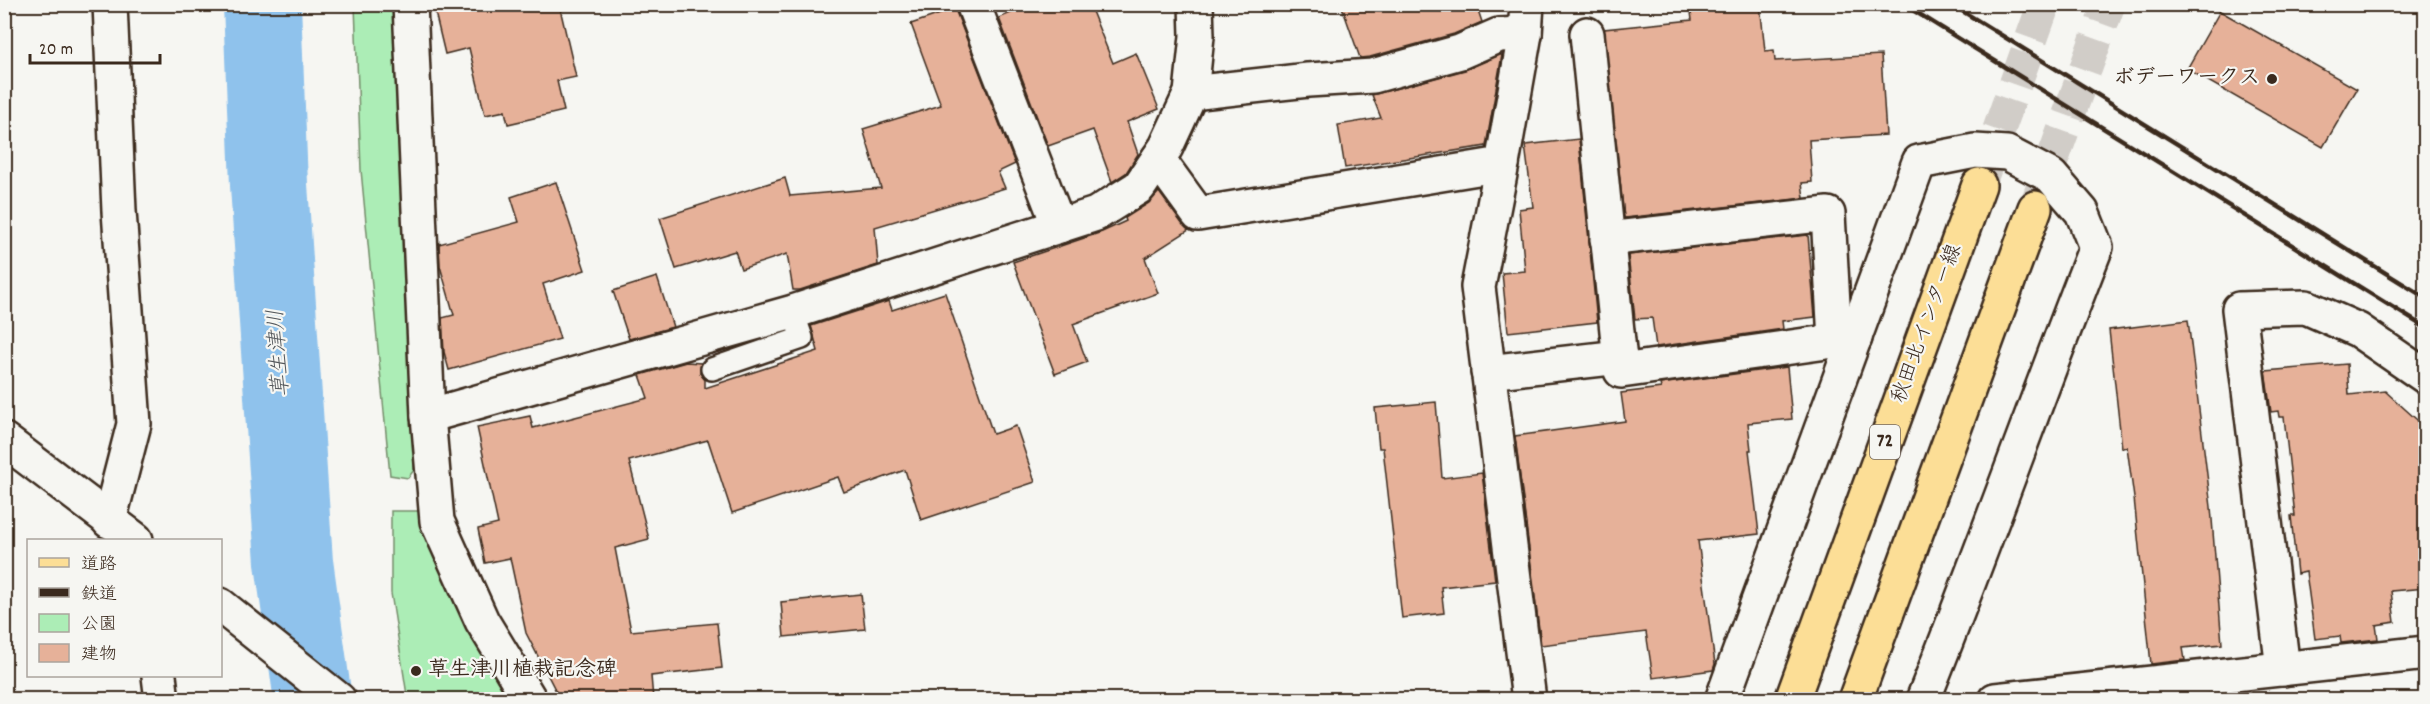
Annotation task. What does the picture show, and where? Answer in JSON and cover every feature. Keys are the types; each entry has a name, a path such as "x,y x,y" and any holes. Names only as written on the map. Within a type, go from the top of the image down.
{"main road":[{"name":"秋田北インター線","path":"1792,699 1979,185"},
{"path":"1855,699 2035,208"}],"street":[{"path":"109,521 134,424 119,211 110,4"},
{"path":"410,4 428,416 437,521 482,621 530,699"},
{"path":"973,4 1059,226"},
{"path":"428,416 793,312 1096,214 1139,187 1166,147 1191,93 1197,36 1196,4"},
{"path":"1191,93 1373,75 1460,52 1499,35 1526,19"},
{"path":"1526,19 1502,164 1478,287 1528,699"},
{"path":"1587,33 1621,371 1845,339"},
{"path":"1722,699 1845,339 1919,162 1974,151 2007,153 2050,176 2082,212 2096,247 1977,566 1923,699"},
{"path":"1158,159 1198,214 1502,164"},
{"path":"1607,239 1828,214 1845,339"},
{"path":"2283,669 2239,309 2306,307 2358,330 2426,377"},
{"path":"1488,372 1620,357"},
{"path":"4,440 135,539"},
{"path":"222,607 339,699"},
{"path":"1995,699 2426,653"},
{"path":"159,677 162,699"}],"lane":[{"path":"712,369 802,338 793,312"}],"green space":[{"path":"355,5 394,5 414,449 414,470 408,478 390,475 361,170"},
{"path":"391,511 424,511 437,563 463,620 507,699 413,700 407,695 391,593"}],"building":[{"path":"433,4 559,4 576,77 557,81 564,111 508,124 505,111 485,115 469,48 445,54"},
{"path":"1032,4 1089,4 1113,63 1136,53 1159,109 1127,122 1138,154 1126,173 1112,182 1093,130 1048,146 999,18"},
{"path":"1341,4 1476,4 1482,22 1454,34 1360,58"},
{"path":"1690,4 1760,4 1765,51 1774,50 1775,61 1881,55 1886,135 1809,140 1812,182 1802,183 1804,198 1624,218 1604,29 1692,20"},
{"path":"955,9 1015,164 998,172 1005,188 875,227 878,265 800,290 793,290 787,254 741,269 735,251 676,269 660,218 785,178 790,196 881,188 863,129 941,105 911,24"},
{"name":"ボデーワークス","path":"2220,11 2357,89 2323,147 2187,69"},
{"path":"1502,55 1486,146 1345,168 1338,125 1381,118 1372,95 1465,70"},
{"path":"1579,139 1597,322 1508,332 1502,273 1525,271 1519,209 1533,207 1525,145"},
{"path":"556,182 585,270 543,284 560,339 449,370 444,352 442,318 454,315 440,266 439,244 519,222 511,197"},
{"path":"1159,192 1189,230 1145,258 1158,293 1073,324 1087,362 1055,374 1013,262 1102,232 1126,221 1125,218 1149,203"},
{"path":"1808,235 1815,317 1782,321 1783,329 1656,347 1652,318 1635,319 1628,255"},
{"path":"657,277 673,327 629,339 613,291"},
{"path":"945,293 993,434 1016,426 1035,482 921,520 905,470 844,492 838,477 732,513 708,440 629,461 649,539 615,548 631,631 717,623 722,668 651,676 653,699 560,699 526,633 510,558 485,563 478,529 498,524 477,427 530,416 533,428 648,398 640,375 686,362 701,363 700,373 705,380 705,388 818,351 811,326 889,301 892,310"},
{"path":"2188,320 2211,507 2222,644 2183,648 2185,660 2151,664 2134,498 2127,447 2122,448 2109,330"},
{"path":"2347,364 2349,395 2385,391 2426,428 2426,588 2391,591 2395,622 2376,625 2378,639 2341,643 2340,636 2315,639 2306,572 2297,574 2291,516 2295,516 2284,417 2279,417 2278,411 2271,412 2265,371"},
{"path":"1787,367 1792,419 1748,423 1759,534 1698,541 1715,664 1713,670 1653,678 1646,632 1541,645 1515,436 1625,421 1621,393 1661,388 1660,384"},
{"path":"1436,402 1442,478 1482,473 1495,581 1441,587 1444,613 1402,618 1383,448 1379,448 1375,408"},
{"path":"861,594 865,629 784,637 781,602"}],"waterway":[{"name":"草生津川","path":"262,4 269,185 294,562 313,700"}],"tunnel":[{"path":"1982,177 2044,4"},
{"path":"2035,208 2109,4"}],"railway":[{"path":"1903,4 2426,328"},
{"path":"1951,4 2426,298"}],"place":[{"name":"ボデーワークス","path":"2272,79"},
{"name":"草生津川植栽記念碑","path":"416,671"}]}
